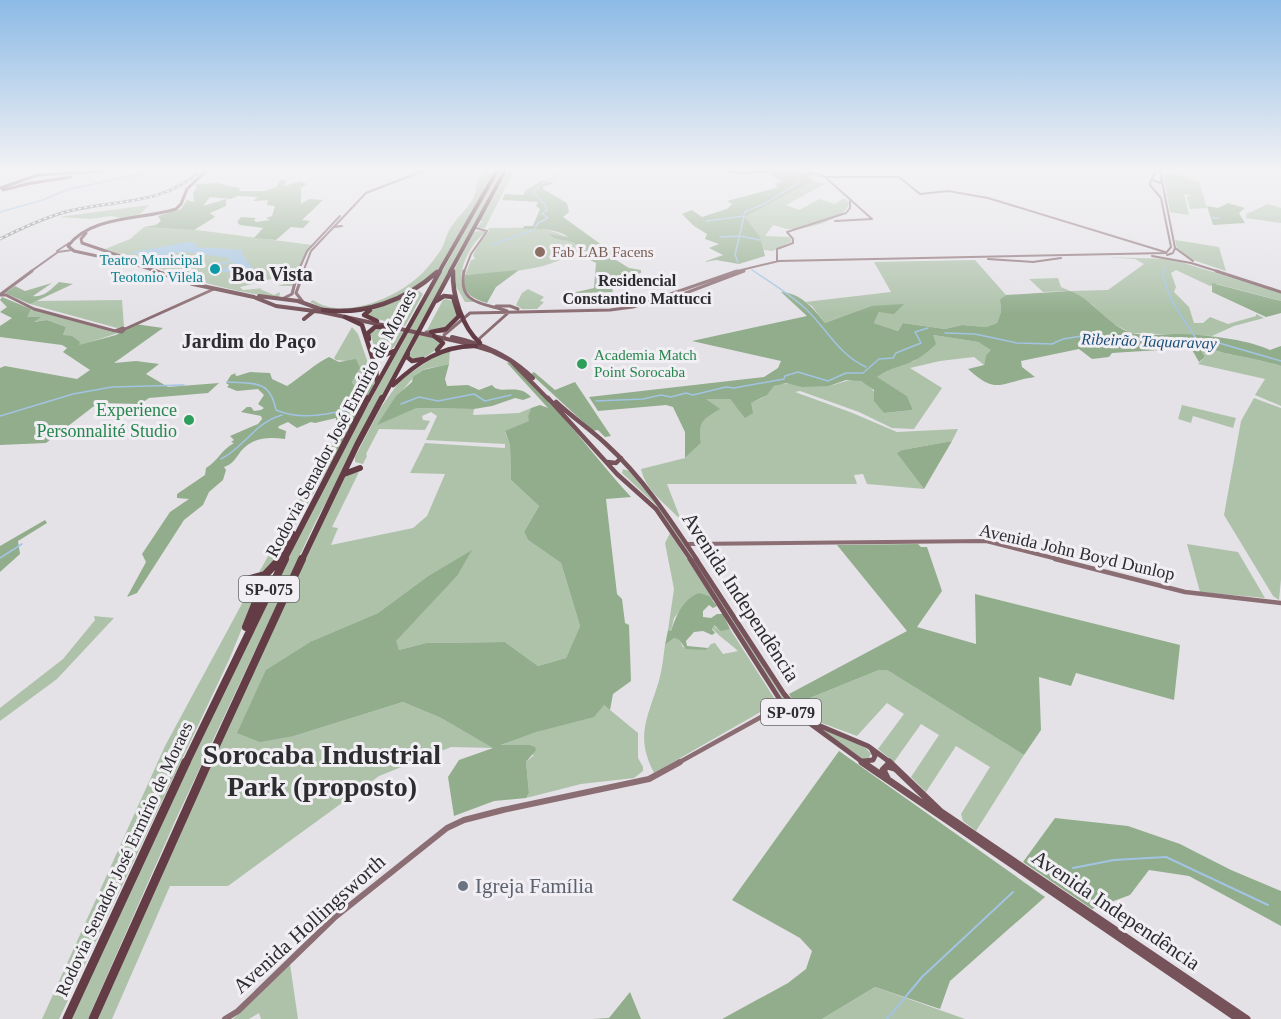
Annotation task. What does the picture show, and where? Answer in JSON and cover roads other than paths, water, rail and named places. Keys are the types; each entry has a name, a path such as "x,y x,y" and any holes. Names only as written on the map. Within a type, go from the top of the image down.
{"highway":[{"name":"Rodovia Senador José Ermírio de Moraes","path":"67,1019 185,760 310,509 396,349 470,219"},
{"name":"Rodovia Senador José Ermírio de Moraes","path":"93,1019 235,702 351,459 479,219"},
{"path":"323,310 346,313 372,307 417,287 444,265"},
{"path":"453,267 452,281 457,300 470,335 478,345"},
{"path":"377,321 366,318 364,313 411,291 425,292 423,301"},
{"path":"428,333 446,329 460,314 452,297 440,297 432,306"},
{"path":"345,317 362,325 376,369 376,386"},
{"path":"392,327 375,327 369,331 368,335 376,354 386,356 396,349"},
{"path":"408,352 409,360 416,361 424,359 442,346 442,342 428,333"},
{"path":"386,392 402,376 440,351 459,345 478,345"},
{"path":"343,476 360,468 351,459"},
{"path":"233,663 262,586 310,509"},
{"path":"262,586 249,582 270,573"}],"main road":[{"path":"135,219 98,227 76,236 1,294 34,309 116,330 118,333 198,298 213,289"},
{"path":"69,243 77,241 82,243 81,239 85,234 99,227 141,219"},
{"path":"276,306 274,303 292,294 307,250 339,219"},
{"path":"291,309 301,307 303,302 296,293 300,273 304,270 311,251 342,219"},
{"path":"777,261 777,249 793,243 793,239 787,232 828,221 871,219"},
{"path":"1055,219 1169,252"},
{"path":"1165,219 1171,248 1169,252"},
{"path":"777,261 984,259 1038,262 1065,258 1171,254 1174,248 1169,219"},
{"path":"476,225 476,228 487,231 469,260 462,281 465,292 471,300 516,312 616,312 662,300 752,269 784,262"},
{"path":"333,228 342,226"},
{"path":"471,234 482,230"},
{"path":"69,243 68,246 72,250"},
{"name":"SP-079","path":"82,243 207,285 260,297 303,302 323,310 401,328"},
{"path":"1174,248 1188,259"},
{"path":"60,250 72,250"},
{"name":"SP-079","path":"72,250 134,264 213,289 254,297 276,306 428,333"},
{"path":"85,253 94,255 103,250"},
{"path":"1158,250 1161,254"},
{"path":"445,337 465,315 505,309 616,310 662,300 727,275 777,261 1161,254 1169,252"},
{"path":"1014,256 1023,260 1018,262"},
{"path":"1033,256 1027,258 1038,262"},
{"path":"1148,256 1177,260 1281,291"},
{"path":"1177,260 1173,256 1281,291"},
{"path":"839,261 845,259"},
{"path":"718,281 729,277 727,275"},
{"path":"493,306 505,309"},
{"path":"536,312 550,310"},
{"path":"304,319 314,311"},
{"path":"478,345 480,338 503,316 516,312"},
{"path":"428,333 440,333 451,329"},
{"name":"Avenida Independência","path":"428,333 478,345 517,361 578,423 621,458 667,515 792,706 818,725 870,747 903,774 941,812 1247,1019"},
{"name":"Avenida Independência","path":"478,345 503,357 520,369 605,461 657,509 790,711 1238,1019"},
{"path":"605,461 613,464 621,458"},
{"path":"626,481 620,470 625,468 631,470"},
{"name":"Avenida John Boyd Dunlop","path":"686,544 986,542 1185,592 1281,603"},
{"path":"777,709 780,703 778,696"},
{"path":"777,709 784,708 790,711"},
{"name":"Avenida Hollingsworth","path":"225,1019 237,1011 334,918 447,828 464,820 503,810 649,779 777,709"},
{"path":"858,759 869,762 873,760 874,754 870,747"},
{"path":"892,783 884,773 885,768 893,767 903,774"}],"water":[{"path":"188,242 195,243 195,247 244,250 241,253 257,275 252,277 220,271 232,265 234,260 223,265 218,263 229,261 230,258 184,252 170,254 168,258 128,253"}],"waterway":[{"path":"534,229 538,223 547,219"},
{"path":"706,221 725,219"},
{"path":"739,236 743,219"},
{"path":"492,245 533,230"},
{"path":"720,237 739,236"},
{"path":"738,262 735,255 739,236"},
{"path":"739,236 760,240"},
{"path":"1166,269 1162,273 1171,300 1197,340 1202,342"},
{"path":"752,270 800,304 840,348 856,362 866,367"},
{"name":"Ribeirão Taquaravay","path":"596,401 643,399 661,395 671,397 686,393 693,395 726,387 734,388 784,379 785,376 798,372 828,381 846,373 863,373 879,359 893,358 896,353 921,343 915,332 928,328"},
{"name":"Ribeirão Taquaravay","path":"945,333 975,334 1017,343 1052,344 1063,339 1082,336 1139,340 1178,339 1206,343 1212,341 1281,361"},
{"name":"Ribeirão Taquaravay","path":"227,382 259,385 270,393 276,410 293,415 311,416 347,410"},
{"name":"Ribeirão Taquaravay","path":"0,416 73,394 112,387 184,385"},
{"name":"Ribeirão Taquaravay","path":"401,404 419,397 438,401 474,394 485,401 511,395"},
{"path":"221,459 257,429 282,415"},
{"path":"0,558 22,544"},
{"path":"1073,868 1114,860 1166,857 1268,905"},
{"path":"887,1019 922,977 1013,892"}],"railway":[{"path":"0,239 46,219"}],"place":[{"name":"Fab LAB Facens","path":"540,252"},
{"name":"Teatro Municipal Teotonio Vilela","path":"215,269"},
{"name":"Academia Match Point Sorocaba","path":"582,364"},
{"name":"Experience Personnalité Studio","path":"189,420"},
{"name":"Igreja Família","path":"463,886"}],"district":[{"name":"Boa Vista","path":"272,274"},
{"name":"Residencial Constantino Mattucci","path":"637,289"},
{"name":"Jardim do Paço","path":"249,341"},
{"name":"Sorocaba Industrial Park (proposto)","path":"322,770"}]}
